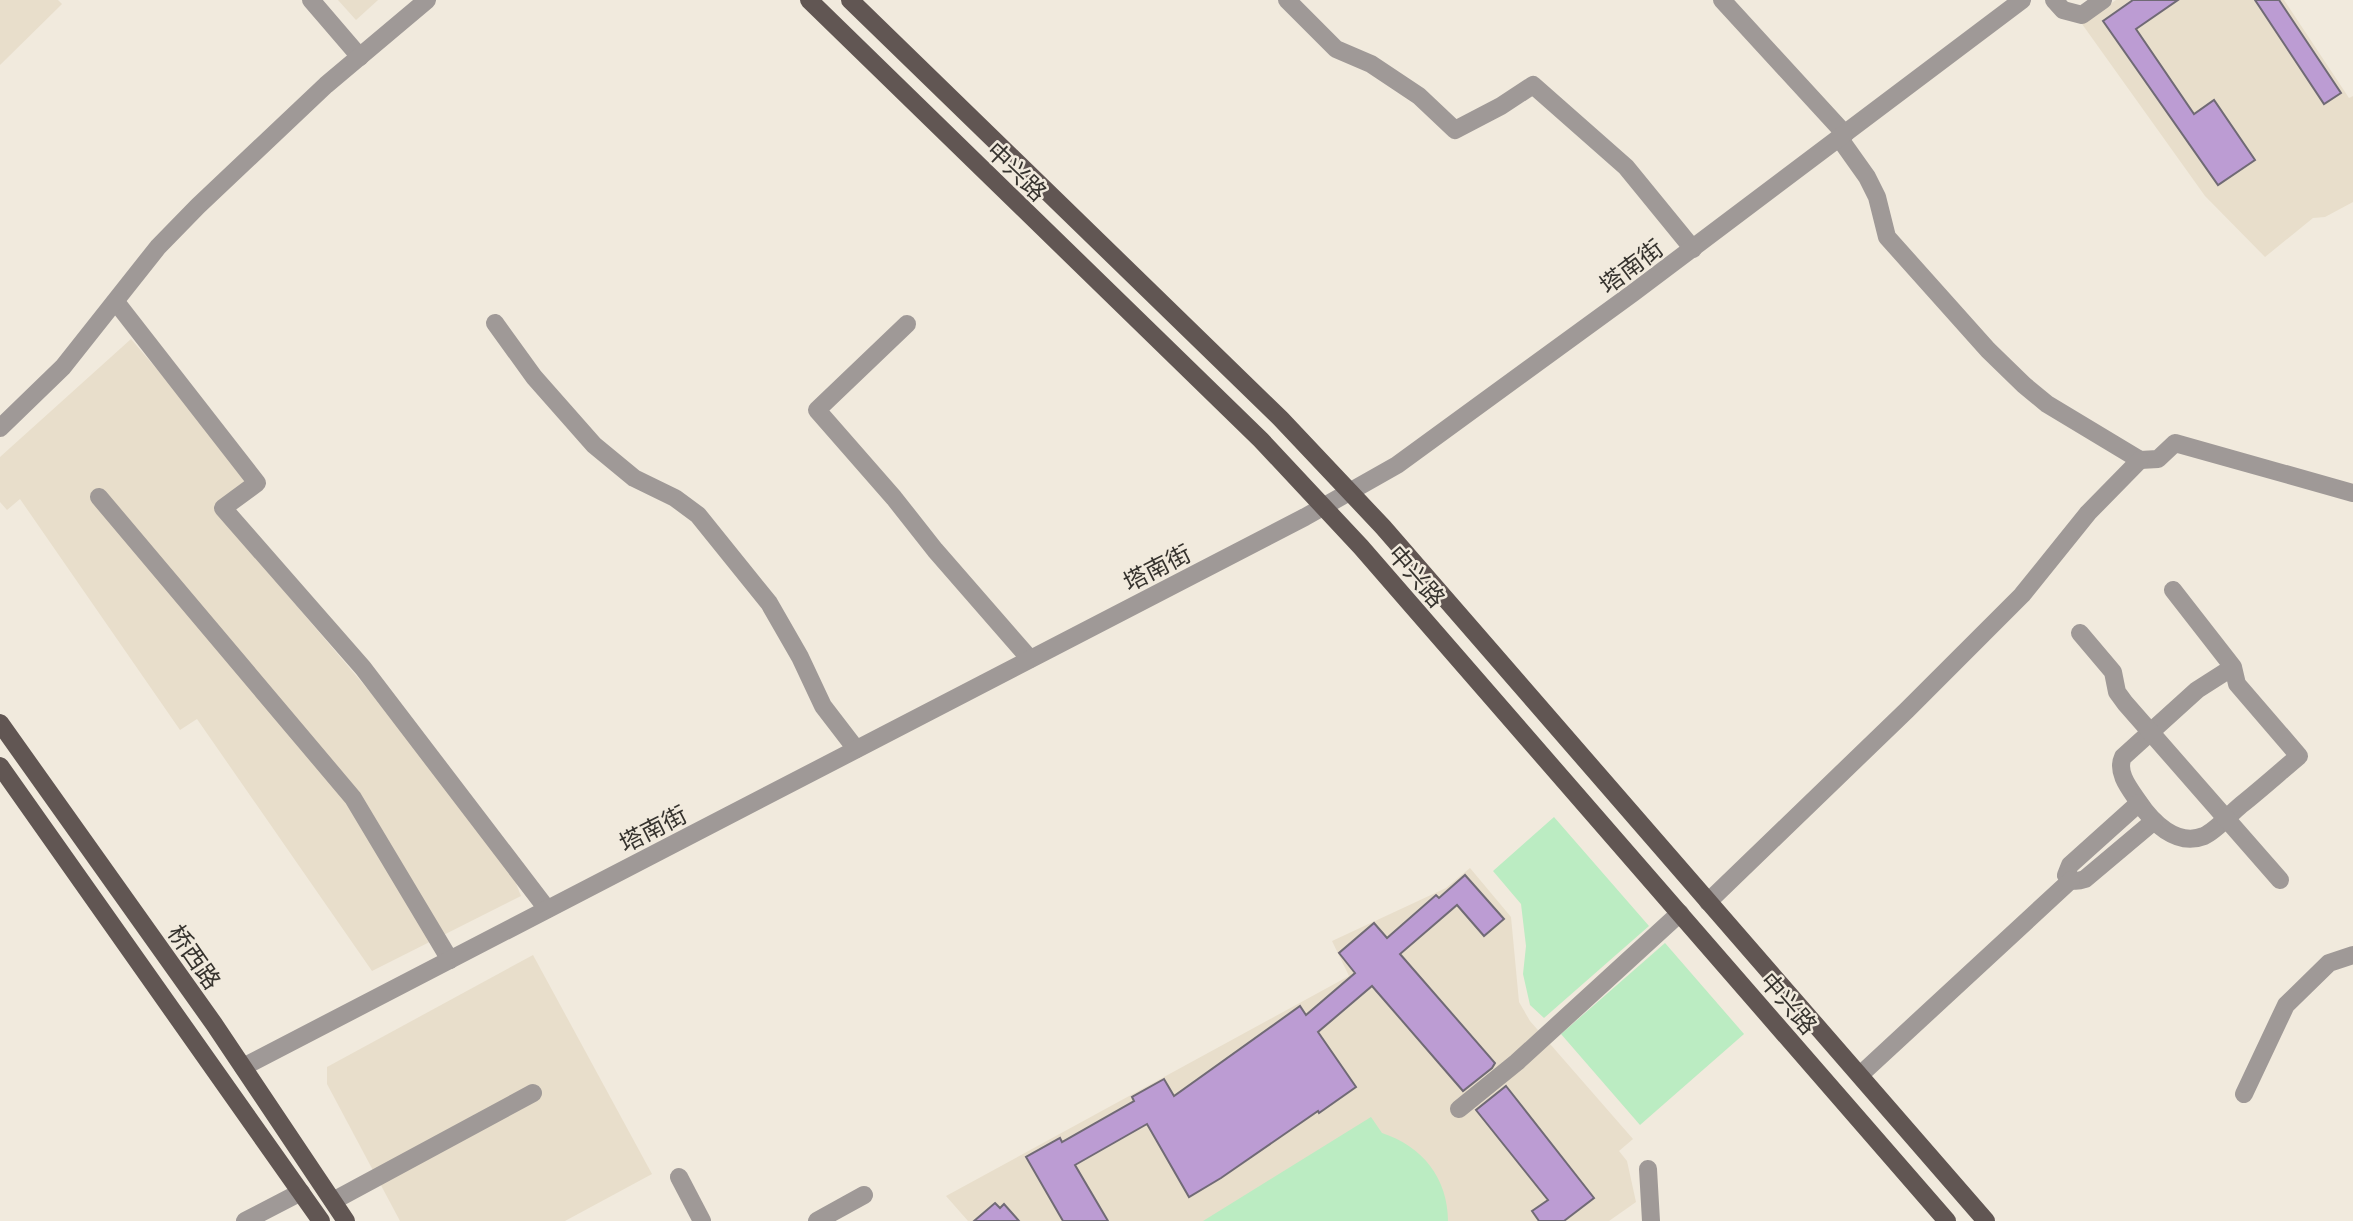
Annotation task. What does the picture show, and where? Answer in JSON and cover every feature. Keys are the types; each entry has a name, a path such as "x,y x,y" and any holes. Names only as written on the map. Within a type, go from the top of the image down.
{"main road":[{"name":"中兴路","path":"809,0 1261,440 1324,507 1948,1221"},
{"name":"中兴路","path":"850,0 1281,419 1350,492 1986,1221"},
{"name":"桥西路","path":"0,723 243,1068 346,1221"},
{"name":"桥西路","path":"0,766 321,1221"}],"street":[{"path":"311,0 360,57"},
{"path":"0,428 62,367 158,247 198,206 251,154 427,0"},
{"path":"1287,0 1336,49 1371,64 1419,96 1455,130 1501,107 1533,85 1626,167 1692,249"},
{"path":"1722,0 1842,137 1877,198 1887,237 1988,350 2024,386 2048,404 2140,460 2158,459 2175,443 2353,493"},
{"name":"塔南街","path":"243,1068 1324,507 1397,465 1692,249 2022,0"},
{"path":"2054,0 2063,10 2082,16 2104,0"},
{"path":"116,302 257,483 223,508 363,668 547,909"},
{"path":"495,323 534,377 594,445 634,478 675,498 698,515 769,603 800,657 823,706 856,748"},
{"path":"907,324 817,410 1030,659"},
{"path":"1709,902 2022,595 2088,513 2140,460"},
{"path":"99,497 353,798 450,960"},
{"path":"2173,590 2233,667 2237,684 2299,756 2206,835 2185,838 2172,835 2154,821 2139,803 2121,771 2120,764 2123,757 2197,690 2233,667"},
{"path":"2080,633 2113,672 2117,692 2124,703 2280,880"},
{"path":"2139,803 2070,864 2066,874 2071,880 2078,882 2085,879 2154,821"},
{"path":"1860,1075 2071,880"},
{"path":"1459,1110 1517,1062 1680,913"},
{"path":"2244,1094 2286,1005 2329,963 2353,955"},
{"path":"333,1201 533,1093"},
{"path":"1648,1169 1651,1221"},
{"path":"679,1177 702,1221"},
{"path":"245,1221 301,1192"},
{"path":"817,1221 863,1195"}],"shaded area":[{"path":"0,0 58,0 62,4 0,65"},
{"path":"338,0 378,0 356,20"},
{"path":"2116,0 2284,0 2349,98 2353,96 2353,202 2325,217 2313,218 2265,257 2205,196 2082,24"},
{"path":"131,339 251,479 216,511 393,719 511,871 521,896 372,971 197,719 180,730 20,499 7,510 0,502 0,457"},
{"path":"1470,868 1511,917 1519,1002 1530,1021 1633,1139 1619,1151 1627,1161 1636,1202 1609,1221 968,1221 946,1196 1349,976 1332,941 1446,888"},
{"path":"533,955 652,1174 565,1221 400,1221 327,1084 327,1067"}],"green space":[{"path":"1554,817 1649,926 1544,1018 1530,1005 1523,974 1526,946 1521,904 1493,871"},
{"path":"1665,943 1744,1034 1640,1125 1561,1034"},
{"path":"1371,1117 1382,1133 1409,1146 1430,1166 1443,1191 1448,1221 1203,1221"}],"building":[{"path":"2133,0 2178,0 2136,29 2194,114 2214,100 2255,160 2218,185 2103,21"},
{"path":"2255,0 2279,0 2341,93 2324,104"},
{"path":"1465,875 1504,919 1484,936 1457,905 1400,954 1495,1063 1492,1068 1463,1091 1372,986 1318,1032 1356,1087 1189,1197 1147,1124 1075,1165 1108,1221 1063,1221 1026,1157 1060,1138 1062,1142 1134,1101 1132,1097 1164,1079 1174,1096 1300,1006 1306,1015 1355,973 1339,953 1374,923 1387,938 1436,895 1439,898"},
{"path":"1506,1086 1594,1198 1564,1221 1539,1221 1532,1211 1548,1200 1476,1110"},
{"path":"995,1203 1000,1208 1004,1204 1019,1221 974,1221"}]}
